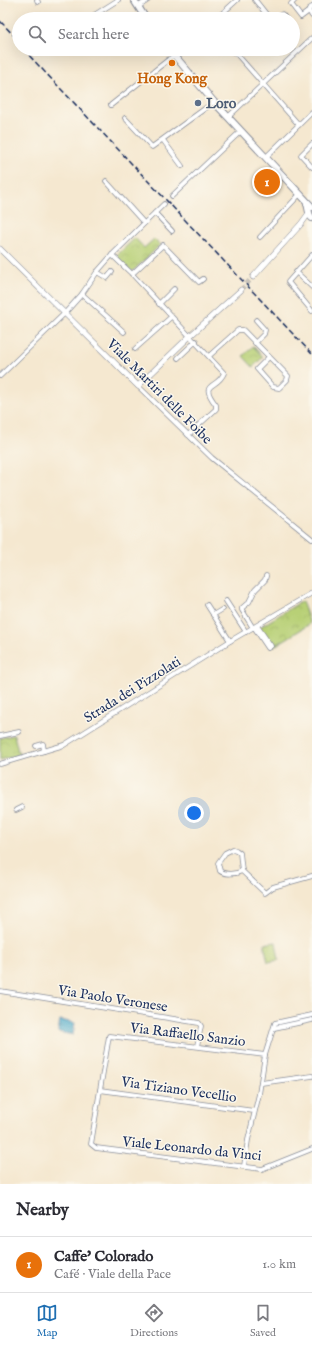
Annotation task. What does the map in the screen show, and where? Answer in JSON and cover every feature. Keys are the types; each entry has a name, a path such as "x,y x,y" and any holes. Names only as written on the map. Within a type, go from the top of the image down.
{"main road":[{"path":"134,0 141,12"},
{"path":"174,56 214,102 300,194 311,213"}],"street":[{"path":"99,12 118,0"},
{"path":"138,7 148,0"},
{"path":"224,12 237,0"},
{"path":"255,0 264,12"},
{"path":"295,0 291,4 297,12"},
{"path":"300,16 301,17 309,12 309,9 312,7"},
{"path":"309,12 312,16"},
{"path":"300,49 312,38"},
{"path":"111,104 174,56"},
{"path":"238,56 299,125"},
{"path":"228,117 292,56"},
{"path":"125,118 152,147 214,102"},
{"path":"266,157 312,112"},
{"path":"172,196 241,130"},
{"path":"163,140 182,166"},
{"path":"312,144 302,155 312,167"},
{"path":"106,181 144,224"},
{"path":"260,237 300,194"},
{"path":"0,376 65,313 82,294 97,272 112,255 164,204"},
{"path":"155,213 172,231"},
{"path":"253,277 311,213"},
{"path":"132,274 163,245 199,282 204,279"},
{"name":"Viale Martiri delle Foibe","path":"0,249 212,458 312,539"},
{"path":"112,255 132,274 224,373 222,378 210,386 208,392 209,396 216,405 216,410 188,435"},
{"path":"312,255 288,282 312,312"},
{"path":"97,272 107,278 112,272"},
{"path":"296,272 312,287"},
{"path":"159,304 174,289"},
{"path":"138,386 241,290"},
{"path":"82,294 124,332"},
{"path":"135,349 171,317"},
{"path":"255,343 264,334 265,330 256,320"},
{"path":"209,356 239,329 243,330 288,376 287,380 279,388 273,387 257,369 269,357"},
{"path":"178,358 196,342"},
{"path":"266,576 265,580 255,590 250,602 242,608 242,610 271,646 268,648"},
{"name":"Strada dei Pizzolati","path":"0,764 64,745 230,641 312,593"},
{"path":"226,601 246,632"},
{"path":"207,605 230,641"},
{"path":"213,615 223,609"},
{"path":"0,736 19,732"},
{"path":"36,746 43,744 44,751"},
{"path":"16,810 22,807"},
{"path":"242,871 238,873 223,873 220,871 218,862 225,853 230,850 236,850 240,853 242,871 265,893 273,887 312,876"},
{"name":"Via Paolo Veronese","path":"0,992 199,1023 201,1026 197,1046"},
{"path":"244,1166 254,1111 261,1083 264,1055 275,1023 312,1015"},
{"path":"274,1028 312,1020"},
{"name":"Via Raffaello Sanzio","path":"100,1090 109,1036 264,1055"},
{"path":"261,1083 312,1076"},
{"name":"Via Tiziano Vecellio","path":"100,1090 254,1111"},
{"name":"Viale Leonardo da Vinci","path":"100,1090 91,1144 96,1148 262,1169 312,1149"}],"green space":[{"path":"135,238 144,248 154,239 160,245 132,272 116,256"},
{"path":"253,346 263,357 253,367 243,356"},
{"path":"302,601 310,624 273,647 260,627"},
{"path":"14,735 19,755 0,760 0,738"},
{"path":"276,942 279,960 268,962 264,944"}],"water":[{"path":"60,1020 75,1023 73,1035 58,1032"}],"tunnel":[{"path":"241,290 253,277"}],"railway":[{"path":"0,21 12,34"},
{"path":"30,56 312,354"}],"place":[{"name":"Hong Kong","path":"172,63"},
{"name":"Loro","path":"198,103"},
{"name":"Caffe' Colorado","path":"267,182"}]}
